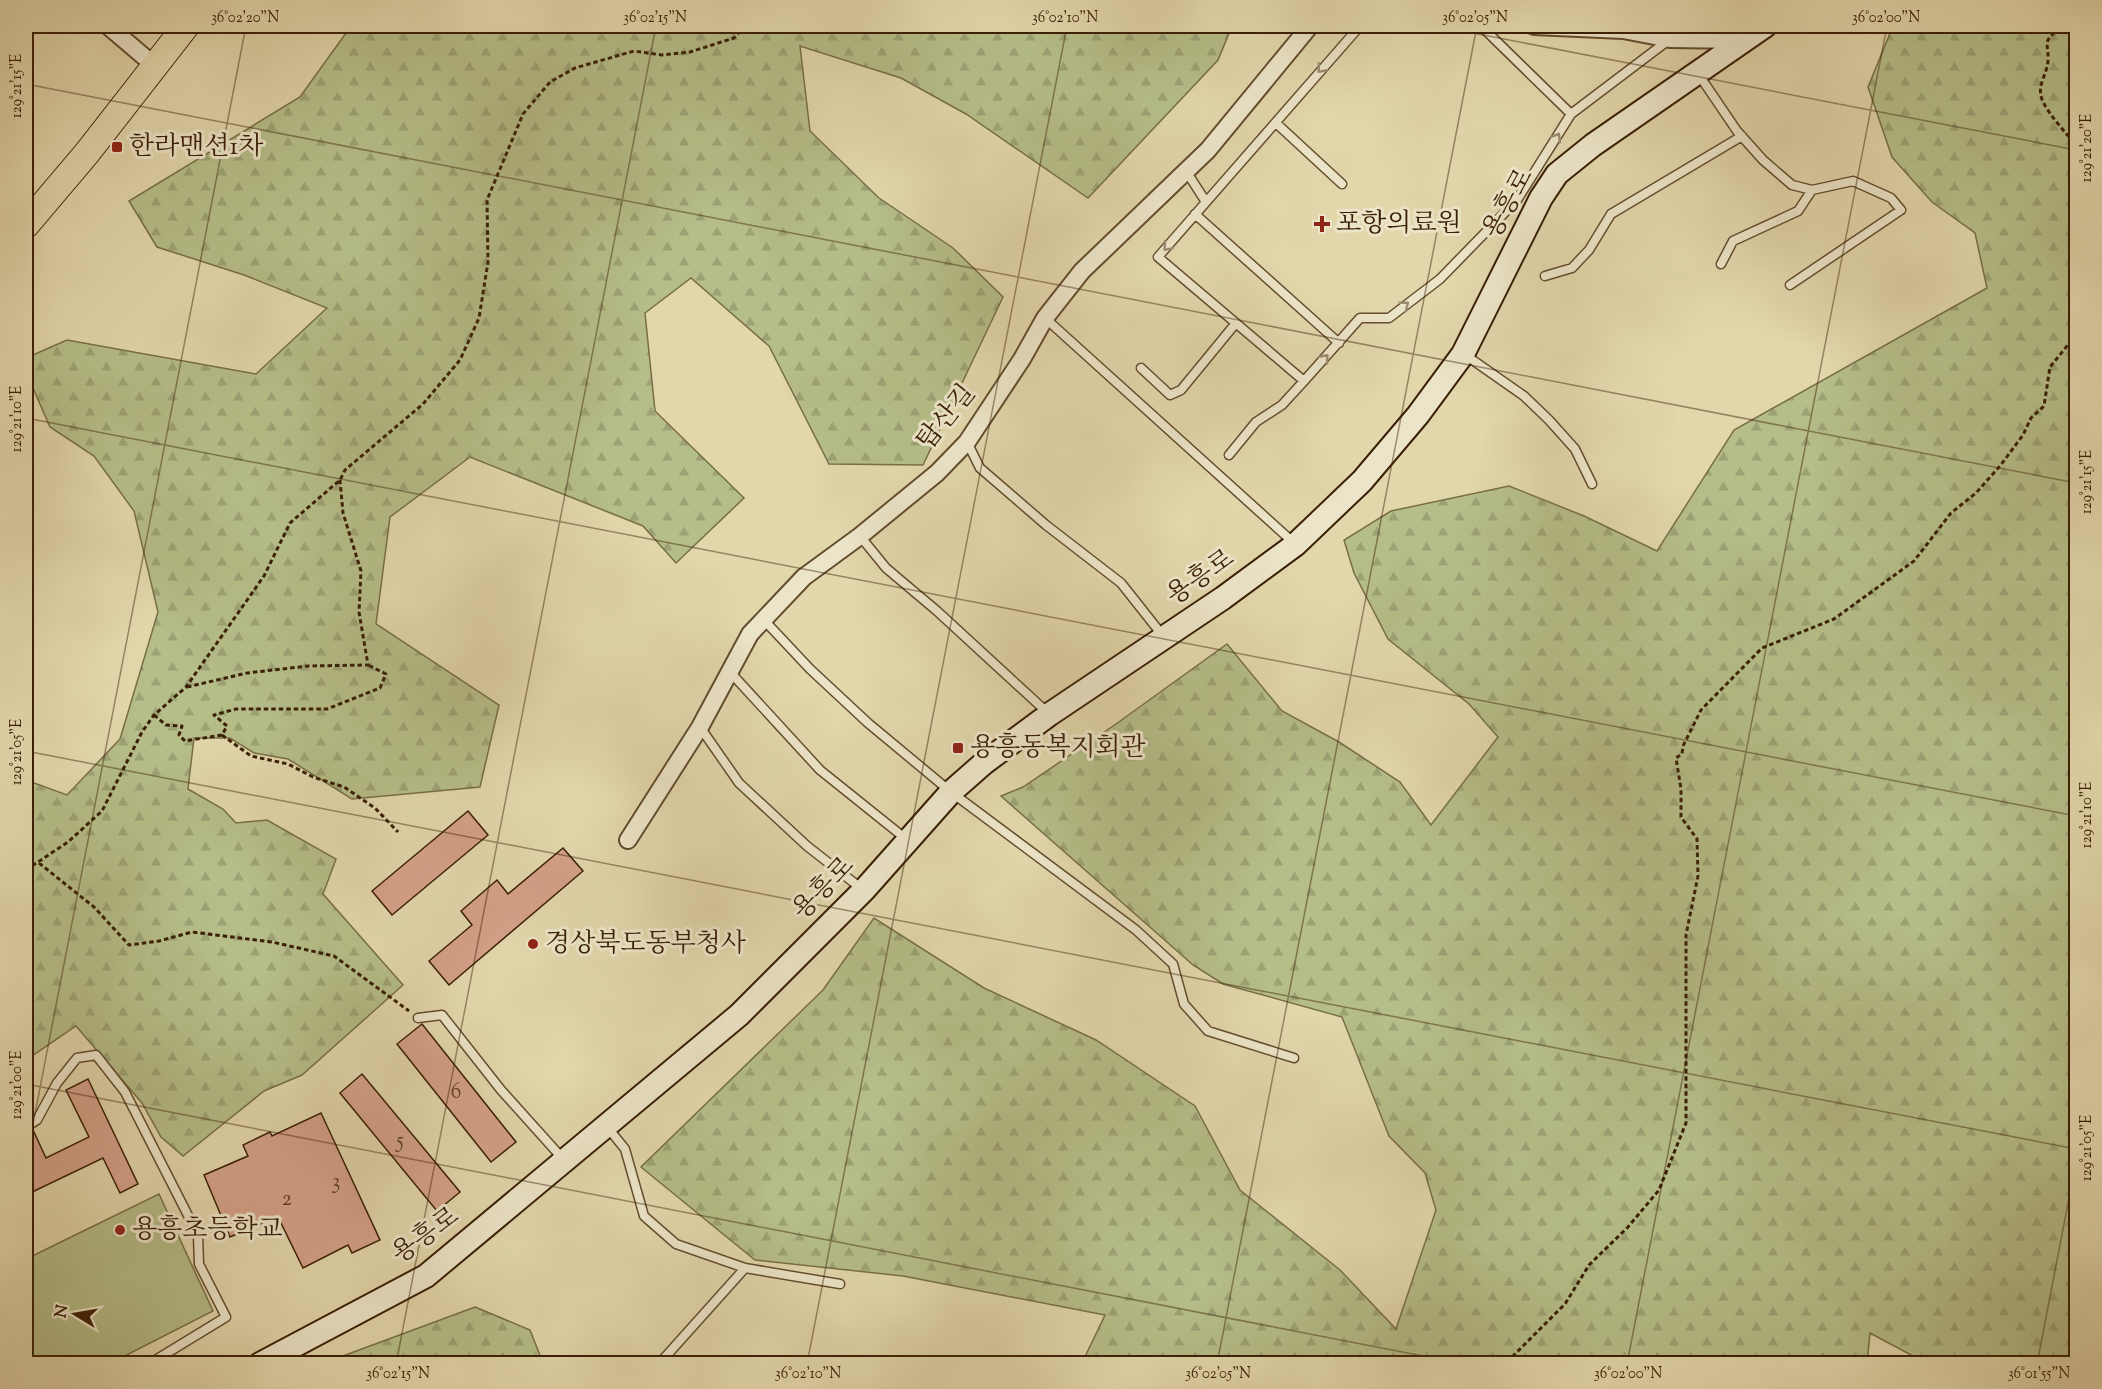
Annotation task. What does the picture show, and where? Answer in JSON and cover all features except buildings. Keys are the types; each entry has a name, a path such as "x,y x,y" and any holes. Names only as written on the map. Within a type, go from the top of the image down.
{"main road":[{"path":"26,225 87,153 186,26"}],"street":[{"path":"108,26 155,66"},
{"name":"탑산길","path":"628,840 700,727 750,634 762,619 804,577 860,536 937,472 967,442 1023,359 1045,318 1082,271 1208,150 1310,26"},
{"path":"1534,26 1623,30 1670,39 1741,40"},
{"name":"용흥로","path":"260,1364 426,1276 608,1128 740,1016 864,890 906,839 951,792 1050,714 1164,638 1295,545 1362,481 1418,415 1463,354 1541,198 1557,174 1593,145 1741,40 1765,26"}],"lane":[{"path":"1304,381 1158,257 1360,26"},
{"path":"1481,26 1571,114"},
{"path":"1229,455 1256,423 1282,405 1360,318 1389,318 1440,279 1517,200 1571,114 1670,39"},
{"path":"1697,72 1742,136 1763,160 1792,185 1812,190 1853,180 1891,198 1902,210 1790,285"},
{"path":"1276,123 1342,184"},
{"path":"1545,276 1572,268 1589,250 1611,214 1742,136"},
{"path":"1186,171 1206,202"},
{"path":"1722,264 1733,241 1798,211 1812,190"},
{"path":"1195,214 1339,343"},
{"path":"1045,318 1235,487 1295,545"},
{"path":"1141,368 1170,395 1181,390 1236,323"},
{"path":"1463,354 1524,396 1549,420 1575,449 1592,484"},
{"path":"967,442 980,468 1046,525 1121,583 1148,614 1164,638"},
{"path":"860,536 886,568 1050,714"},
{"path":"762,619 810,669 868,723 951,792 1136,930 1173,964 1184,1004 1208,1031 1294,1058"},
{"path":"731,673 820,770 906,839"},
{"path":"700,727 740,783 807,846 864,890"},
{"path":"418,1018 442,1015 501,1090 566,1162"},
{"path":"26,1127 37,1120 57,1083 77,1058 96,1055 125,1092 198,1235 199,1264 226,1317 149,1364"},
{"path":"608,1128 625,1149 644,1216 676,1244 745,1268 840,1284"},
{"path":"658,1364 745,1268"}],"path":[{"path":"26,870 68,842 102,811 141,732 154,715 186,687 264,576 290,523 340,480 345,470 423,404 460,360 479,318 488,262 487,200 523,114 550,82 575,68 634,51 662,55 690,52 734,38 745,26"},
{"path":"2055,26 2056,32 2048,38 2046,43 2049,62 2043,75 2041,96 2076,145"},
{"path":"1510,1364 1513,1356 1565,1304 1589,1265 1628,1227 1659,1190 1686,1123 1686,935 1698,876 1696,839 1680,817 1681,789 1676,758 1682,754 1683,746 1701,710 1762,648 1834,619 1914,561 1951,513 1976,493 2000,466 2023,435 2031,418 2044,406 2050,366 2076,335"},
{"path":"340,480 343,513 361,571 359,612 368,664"},
{"path":"186,687 247,673 308,666 368,664 386,674 380,688 327,709 236,709 214,716 227,726 222,735"},
{"path":"154,715 166,725 182,726 179,735 185,741 222,735 251,756 288,765 313,777 344,787 375,808 398,832"},
{"path":"39,863 94,907 129,945 159,941 192,932 272,942 334,956 418,1018"}],"green space":[{"path":"351,26 1232,26 1218,60 1088,198 966,114 901,78 800,46 810,131 879,198 953,248 1003,297 923,465 829,464 769,346 691,278 645,313 655,411 744,498 676,563 643,526 470,457 390,517 376,624 499,705 480,787 352,799 288,759 254,753 230,738 194,738 188,789 223,809 236,823 267,820 336,859 323,894 403,985 302,1075 264,1091 183,1156 161,1137 142,1103 76,1026 26,1060 26,780 67,795 120,739 158,612 134,511 94,456 50,427 26,372 26,358 67,340 256,374 327,308 244,275 157,247 129,201 300,97"},
{"path":"1893,26 2076,26 2076,1363 1926,1363 1870,1333 1867,1364 1082,1363 1105,1315 903,1276 755,1260 641,1167 823,990 874,918 984,988 1096,1040 1195,1106 1240,1190 1340,1270 1396,1329 1436,1210 1425,1173 1389,1136 1342,1017 1223,984 1193,965 1001,796 1023,787 1227,644 1282,711 1339,742 1400,782 1431,825 1498,737 1469,704 1388,639 1354,573 1344,540 1391,511 1509,486 1584,516 1657,551 1734,430 1987,288 1975,233 1932,202 1892,157 1868,87"},
{"path":"159,1194 213,1311 111,1363 26,1363 26,1259"},
{"path":"475,1307 530,1330 543,1363 324,1363"}],"place":[{"name":"한라맨션1차","path":"117,147"},
{"name":"포항의료원","path":"1322,224"},
{"name":"용흥동복지회관","path":"958,748"},
{"name":"경상북도동부청사","path":"533,944"},
{"name":"용흥초등학교","path":"120,1230"}]}
